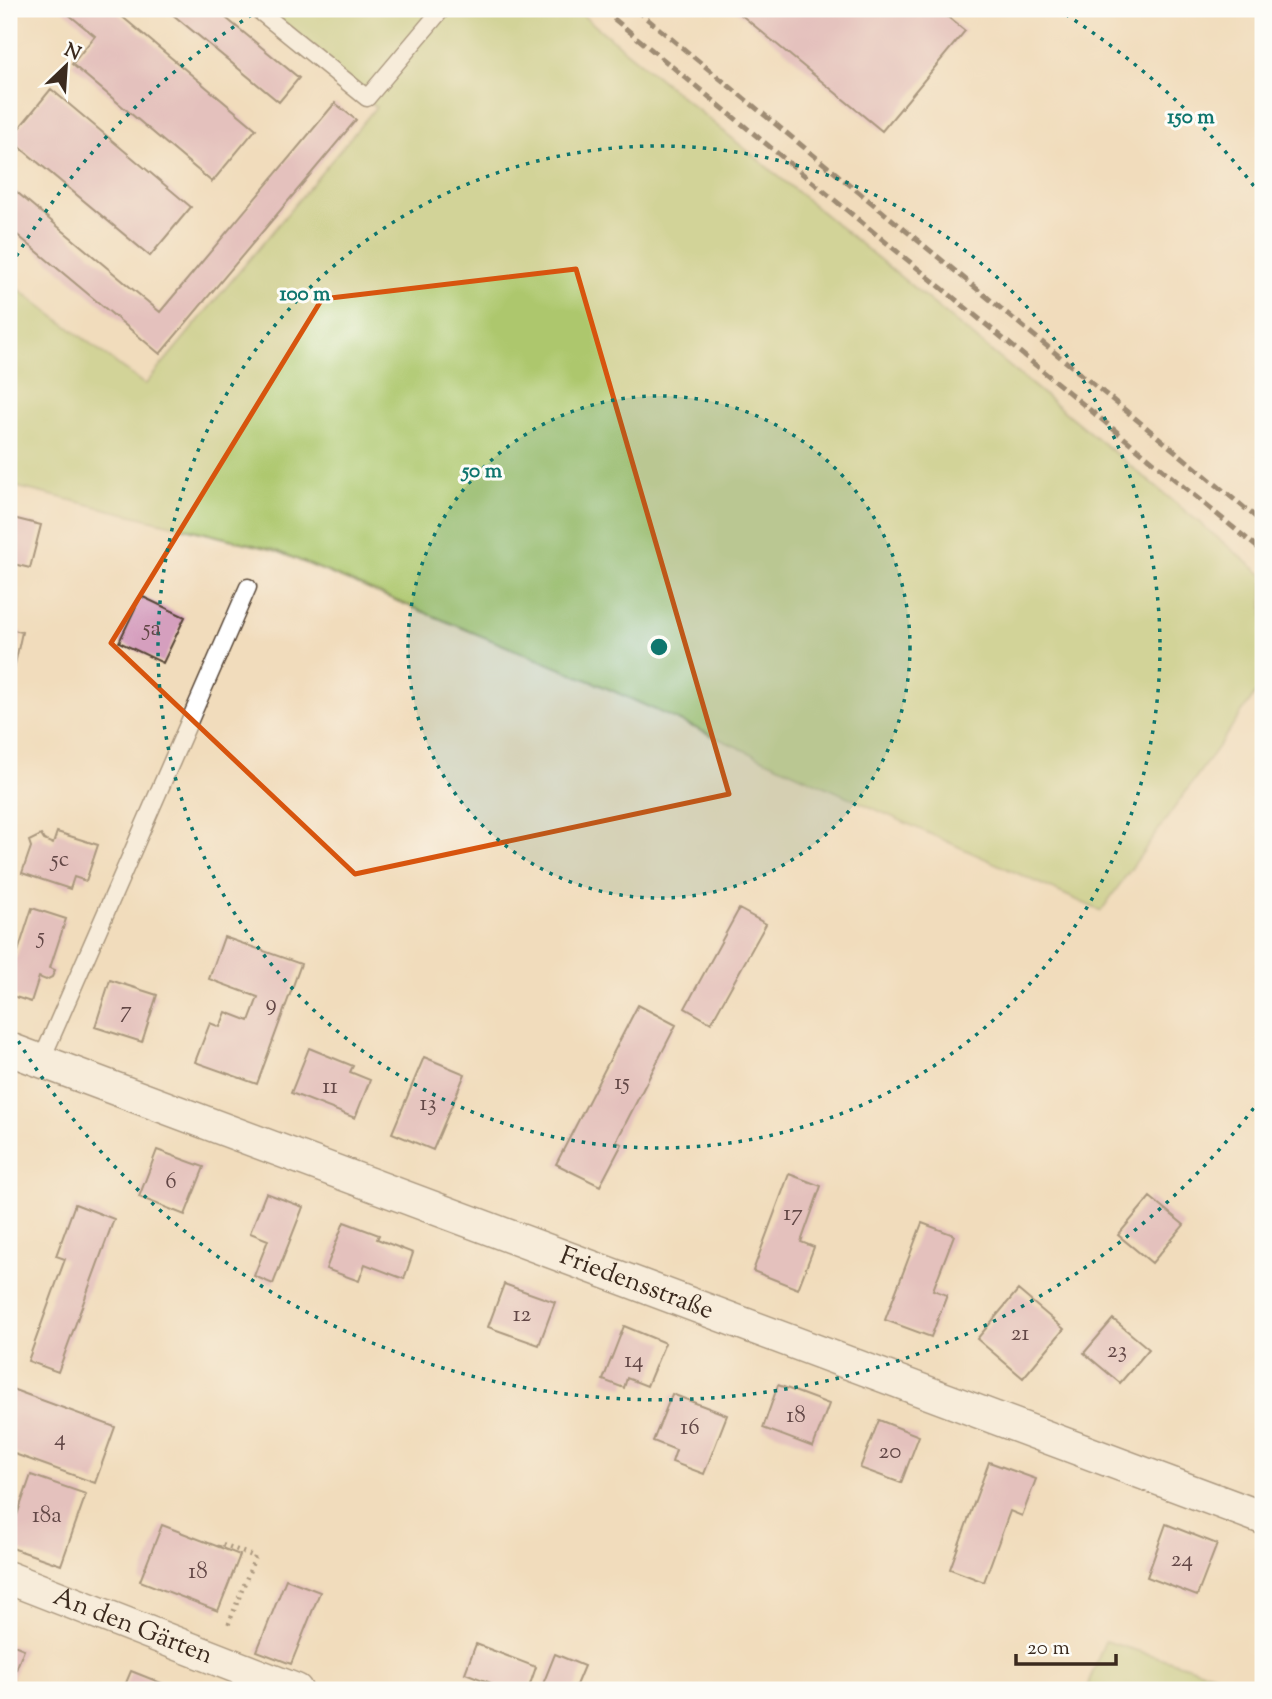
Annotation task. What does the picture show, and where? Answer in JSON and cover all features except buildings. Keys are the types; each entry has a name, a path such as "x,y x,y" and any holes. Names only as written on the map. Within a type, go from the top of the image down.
{"street":[{"name":"Friedensstraße","path":"9,1049 1263,1518"},
{"name":"An den Gärten","path":"9,1578 296,1690"}],"lane":[{"path":"257,9 367,99 442,9"},
{"path":"41,1061 248,587"}],"path":[{"path":"215,1658 255,1557 220,1543 219,1547"}],"highlighted area":[{"path":"576,269 729,794 355,874 111,643 322,299"}],"green space":[{"path":"257,9 575,9 1263,575 1263,683 1101,911 600,685 274,550 9,485 9,282 145,385 376,107"},
{"path":"1105,1641 1263,1689 1263,1690 1086,1690"}],"railway":[{"path":"602,9 1263,552"},
{"path":"635,9 1263,523"}]}
